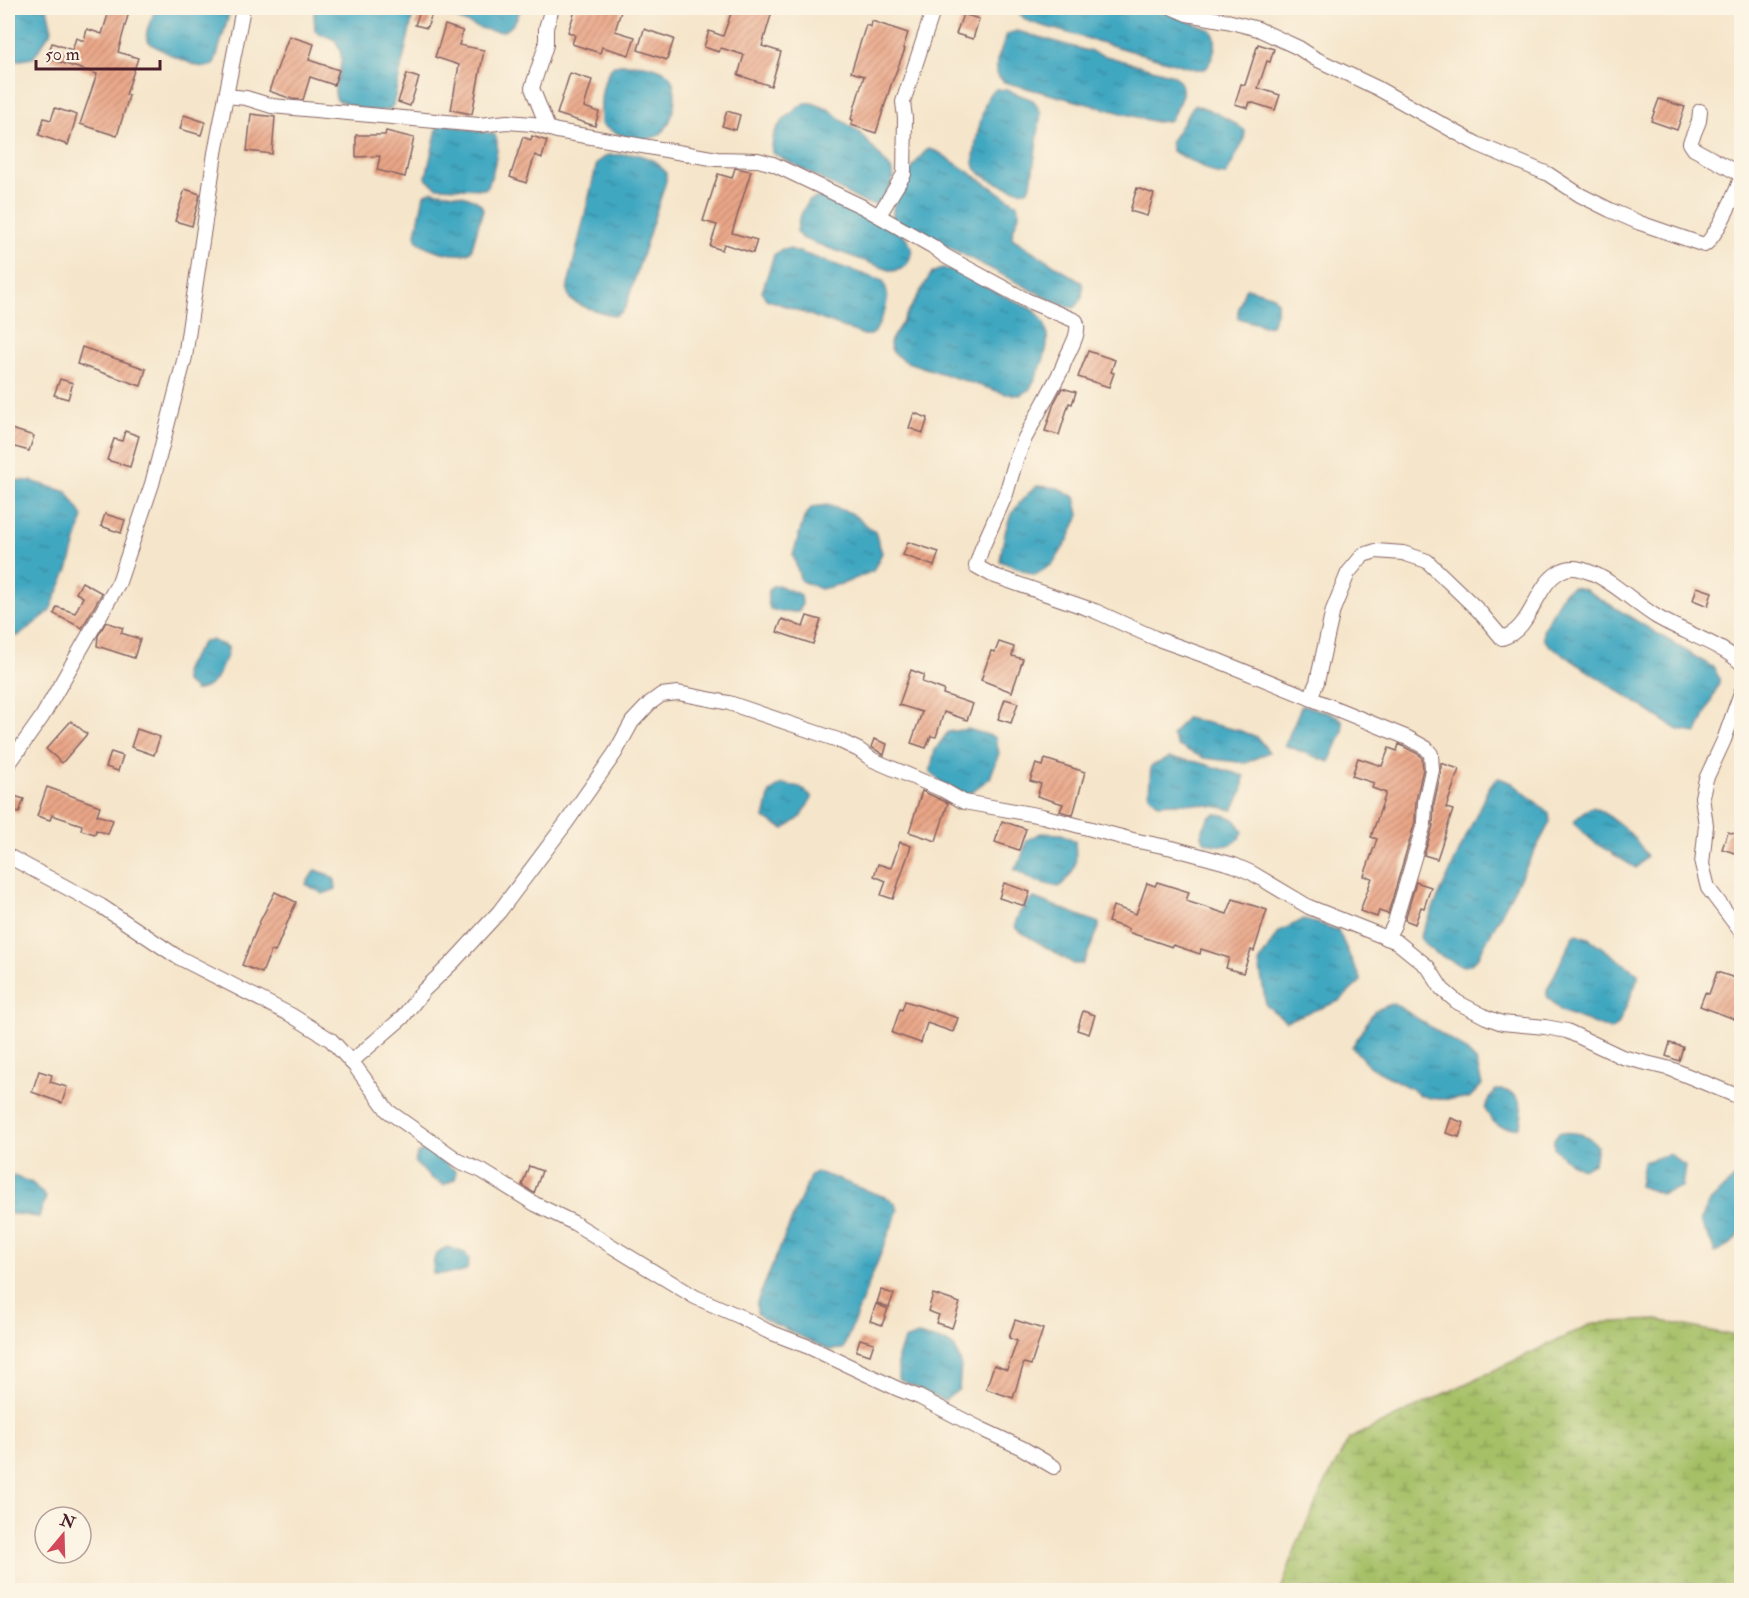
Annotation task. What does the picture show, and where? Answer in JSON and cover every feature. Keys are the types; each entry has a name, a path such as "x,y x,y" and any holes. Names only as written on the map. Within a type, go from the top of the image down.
{"street":[{"path":"8,765 42,717 119,582 152,484 185,357 215,153 243,8"},
{"path":"548,128 532,88 546,45 546,28 552,8"},
{"path":"879,215 904,174 903,102 934,8"},
{"path":"1173,8 1187,14 1258,29 1377,88 1477,144 1548,174 1580,195 1610,210 1704,245 1708,244 1715,234 1741,177 1738,173 1694,149 1690,143 1699,121 1700,111"},
{"path":"226,96 246,98 272,106 479,125 507,122 533,124 717,159 741,158 765,162 796,174 879,215 953,260 1026,300 1076,321 1078,326 1062,369 1025,438 1006,494 976,566 992,575 1042,594 1095,610 1155,638 1414,740 1426,748 1431,754 1432,770 1425,804 1424,824 1394,925 1387,938"},
{"path":"1310,698 1317,682 1333,610 1348,573 1363,555 1376,551 1403,553 1427,561 1479,611 1502,638 1510,636 1519,629 1551,579 1561,571 1573,567 1593,574 1654,615 1727,653 1742,664"},
{"path":"1742,690 1724,740 1706,779 1702,797 1706,825 1702,864 1708,888 1742,933"},
{"path":"351,1062 402,1018 424,990 499,912 566,823 615,753 632,722 661,695 678,693 729,703 838,740 873,760 943,790 964,802 1042,816 1179,849 1234,866 1252,873 1309,907 1397,942 1418,957 1428,967 1442,989 1457,1002 1486,1017 1502,1023 1545,1026 1567,1031 1622,1057 1671,1069 1742,1098"},
{"path":"8,856 101,906 176,956 291,1015 331,1040 351,1062 388,1111 459,1161 482,1171 535,1204 574,1223 695,1297 919,1397 1022,1448 1054,1467"}],"green space":[{"path":"1657,1320 1741,1337 1741,1590 1281,1590 1297,1544 1349,1439 1594,1323"}],"water":[{"path":"8,8 47,8 52,30 33,58 8,62"},
{"path":"156,8 231,8 214,65 205,67 193,64 150,42 146,36"},
{"path":"315,8 413,8 393,105 390,109 370,110 337,100 335,87 341,65 340,49 335,40 315,31"},
{"path":"438,8 521,8 509,28 495,31 466,23"},
{"path":"1020,8 1155,8 1211,30 1214,34 1215,48 1208,66 1205,69 1195,69 1033,23 1019,13"},
{"path":"1017,31 1173,75 1181,85 1180,101 1171,119 1156,122 1004,82 996,74 997,61 1007,34"},
{"path":"620,64 654,67 670,77 675,91 674,108 669,123 659,135 643,139 633,138 615,133 601,124 601,99 605,80 608,72"},
{"path":"996,89 1007,90 1033,100 1041,113 1031,184 1027,191 992,180 980,173 974,164 978,132 984,110 989,95"},
{"path":"804,103 812,103 830,110 860,133 891,169 892,183 879,204 865,203 773,153 772,144 776,130 785,118"},
{"path":"1194,105 1221,115 1245,131 1244,140 1226,175 1216,174 1172,151 1171,141"},
{"path":"445,124 494,134 497,152 488,187 484,189 437,187 427,180 437,129 438,126"},
{"path":"929,149 938,152 1017,204 1019,213 1012,238 1082,283 1082,297 1077,306 1074,308 1061,305 893,218 895,202 905,180 918,160"},
{"path":"636,154 653,160 666,172 666,181 626,306 615,316 575,302 570,299 567,290 597,163 608,155"},
{"path":"432,191 461,195 480,204 483,209 471,251 451,254 428,247 416,240 424,195"},
{"path":"828,197 905,236 912,249 906,264 901,269 892,271 801,238 797,232 799,219 808,201"},
{"path":"782,249 790,249 883,281 887,301 875,332 871,335 864,335 766,299 762,292 774,255"},
{"path":"942,268 951,270 1035,311 1042,319 1046,329 1046,349 1029,390 1020,395 1006,394 907,362 893,352 890,342 931,274"},
{"path":"1247,288 1276,299 1277,310 1271,325 1264,326 1238,318 1238,311"},
{"path":"8,480 31,481 67,492 83,516 69,567 49,612 18,636 8,636"},
{"path":"1037,486 1058,488 1075,497 1079,515 1068,540 1053,564 1035,575 1000,561 1009,519 1020,502"},
{"path":"827,505 851,513 875,532 882,553 873,571 845,583 821,589 801,581 793,555 804,518 812,507"},
{"path":"778,585 801,595 802,604 798,612 781,612 770,609 768,594 772,586"},
{"path":"1572,587 1584,589 1714,668 1719,683 1697,733 1678,730 1550,646 1543,639 1543,631 1562,595"},
{"path":"211,640 228,647 226,657 212,683 194,691 195,689 185,682 184,672 203,642"},
{"path":"1304,705 1337,716 1342,720 1343,731 1329,762 1285,745 1301,707"},
{"path":"1186,718 1257,737 1269,752 1246,763 1204,758 1178,746 1172,735"},
{"path":"968,729 995,737 999,753 990,778 967,795 944,784 930,772 935,750 948,732"},
{"path":"1169,758 1197,762 1244,776 1242,792 1233,810 1196,804 1159,804 1149,795 1151,766"},
{"path":"1499,778 1512,783 1549,813 1550,822 1478,957 1470,965 1463,966 1433,951 1420,937 1489,787"},
{"path":"782,784 800,787 812,797 801,817 784,829 764,818 770,792"},
{"path":"1593,807 1623,827 1636,840 1647,856 1636,868 1595,843 1573,823 1583,812"},
{"path":"1216,814 1236,821 1243,832 1240,838 1232,844 1222,846 1205,842 1201,834 1209,817"},
{"path":"1041,833 1062,834 1075,841 1074,867 1059,887 1035,881 1014,869 1021,859 1027,840"},
{"path":"315,870 335,880 336,889 323,894 306,884"},
{"path":"1034,898 1099,923 1099,928 1083,964 1074,964 1016,929 1016,920 1020,912"},
{"path":"1304,919 1338,930 1361,981 1339,1001 1286,1021 1266,1005 1259,963 1278,932"},
{"path":"1577,934 1590,939 1638,974 1638,979 1618,1025 1611,1030 1561,1011 1547,996 1547,990 1573,937"},
{"path":"1393,1003 1462,1047 1476,1061 1482,1085 1469,1098 1439,1099 1417,1093 1370,1067 1352,1047 1374,1011"},
{"path":"1496,1090 1510,1093 1519,1101 1522,1113 1519,1127 1498,1126 1485,1109 1489,1098"},
{"path":"1559,1132 1581,1134 1593,1141 1597,1146 1594,1163 1582,1169 1570,1163 1554,1148 1554,1139"},
{"path":"426,1149 456,1171 455,1179 444,1185 431,1178 415,1163 417,1154"},
{"path":"1670,1154 1685,1166 1682,1187 1661,1194 1639,1186 1643,1162"},
{"path":"1741,1171 1741,1233 1732,1243 1714,1253 1700,1221 1709,1203"},
{"path":"814,1173 821,1173 890,1199 898,1210 843,1349 829,1350 762,1318 757,1313 757,1302 810,1177"},
{"path":"8,1174 32,1183 46,1197 39,1217 8,1213"},
{"path":"448,1247 465,1253 469,1260 467,1269 460,1273 433,1274 435,1257 439,1251"},
{"path":"918,1335 945,1342 955,1348 961,1364 959,1389 944,1401 898,1379 898,1357 904,1340"}],"building":[{"path":"110,8 130,8 118,52 138,58 126,95 129,96 117,136 80,124 97,74 47,58 52,43 72,50 76,38 84,41 87,29 102,34"},
{"path":"421,8 433,11 427,28 415,25"},
{"path":"576,8 622,8 615,31 635,37 629,55 602,47 600,53 572,44 575,35 568,32"},
{"path":"733,8 773,8 762,46 781,52 771,86 738,75 744,55 721,48 719,52 704,47 709,31 723,36"},
{"path":"963,14 979,19 973,39 956,34"},
{"path":"872,21 908,33 903,48 905,49 876,133 851,125 864,76 851,72 866,25 871,27"},
{"path":"445,25 463,31 459,45 484,50 472,114 451,110 459,65 435,57"},
{"path":"644,29 674,39 667,60 638,50"},
{"path":"289,36 314,44 309,60 339,70 334,85 310,77 303,100 292,99 269,91"},
{"path":"1258,44 1274,49 1270,62 1267,61 1258,88 1280,95 1275,110 1250,102 1248,108 1235,104 1241,84 1245,85"},
{"path":"570,73 592,80 584,107 599,112 595,126 557,114"},
{"path":"407,74 419,78 410,106 398,102"},
{"path":"1659,99 1685,107 1677,130 1651,121"},
{"path":"55,108 77,115 68,145 39,135 44,118 51,120"},
{"path":"727,111 740,115 736,130 722,126"},
{"path":"251,114 275,117 272,154 247,151"},
{"path":"184,115 205,122 201,135 180,129"},
{"path":"386,131 414,138 405,177 377,170 380,156 356,157 356,135 385,135"},
{"path":"532,136 547,141 542,158 535,155 526,183 510,177 523,137 531,140"},
{"path":"735,168 751,171 732,233 757,240 753,253 724,244 722,250 710,246 717,225 703,221 718,174 732,178"},
{"path":"1137,188 1154,194 1147,216 1130,211"},
{"path":"185,189 200,194 192,226 175,221"},
{"path":"82,347 146,369 141,386 77,364"},
{"path":"1088,351 1115,360 1111,372 1114,373 1109,387 1078,377"},
{"path":"60,379 73,383 68,399 54,395"},
{"path":"1062,388 1076,392 1072,404 1069,403 1059,435 1045,431 1054,403"},
{"path":"914,413 928,418 923,433 909,428"},
{"path":"8,428 34,436 29,451 8,445"},
{"path":"125,431 139,436 130,467 107,460 114,439 122,441"},
{"path":"105,514 125,520 121,533 101,526"},
{"path":"908,542 939,552 934,566 903,555"},
{"path":"82,582 102,593 82,628 54,614 57,607 75,613 83,597 76,593"},
{"path":"1697,587 1712,592 1708,606 1693,600"},
{"path":"807,616 821,620 813,644 777,632 782,619 803,627"},
{"path":"106,622 123,628 121,633 140,639 134,658 97,646 98,636"},
{"path":"999,642 1014,647 1012,656 1023,659 1012,692 981,680 991,651 995,652"},
{"path":"911,670 924,675 922,682 944,690 943,694 973,704 967,720 944,712 936,737 931,736 926,748 911,743 922,712 899,705"},
{"path":"1005,699 1018,703 1011,723 998,719"},
{"path":"71,721 87,734 62,763 46,749"},
{"path":"137,729 160,737 154,755 131,747"},
{"path":"874,739 887,744 884,755 871,747"},
{"path":"1399,744 1420,755 1423,769 1416,800 1415,822 1388,914 1379,911 1377,917 1360,911 1372,878 1364,876 1377,839 1371,837 1386,793 1372,788 1374,783 1352,776 1358,758 1382,766 1389,748 1397,751"},
{"path":"111,752 123,756 118,771 106,767"},
{"path":"1045,759 1085,772 1073,815 1060,811 1063,804 1037,796 1041,784 1030,781 1036,764 1043,766"},
{"path":"1441,763 1459,769 1446,808 1453,810 1437,859 1424,855 1433,826 1434,803"},
{"path":"47,787 100,806 97,815 113,820 108,834 96,830 95,834 81,830 82,825 52,815 50,820 37,816"},
{"path":"922,791 948,803 936,841 909,832"},
{"path":"11,795 24,799 19,813 8,809"},
{"path":"1002,821 1026,829 1019,850 995,842"},
{"path":"1728,832 1742,836 1742,845 1738,854 1722,849"},
{"path":"900,842 911,846 893,899 881,895 886,881 874,876 878,864 891,868"},
{"path":"1157,882 1189,892 1186,901 1227,914 1233,899 1267,910 1254,951 1251,950 1243,973 1226,968 1229,958 1201,949 1200,954 1173,945 1172,947 1128,932 1129,929 1108,922 1113,906 1136,914 1147,883 1155,886"},
{"path":"1416,882 1431,887 1424,908 1421,907 1415,924 1405,920"},
{"path":"1004,883 1030,892 1025,906 999,898"},
{"path":"275,892 296,902 275,952 271,951 262,973 242,965"},
{"path":"1717,972 1741,980 1737,991 1742,992 1742,1022 1700,1006 1705,993 1709,994"},
{"path":"905,1001 958,1018 953,1032 927,1023 921,1043 892,1033"},
{"path":"1083,1011 1095,1015 1089,1034 1077,1030"},
{"path":"1670,1043 1683,1047 1679,1061 1666,1056"},
{"path":"39,1071 52,1075 50,1082 67,1087 62,1103 32,1092"},
{"path":"1451,1118 1464,1123 1459,1137 1446,1133"},
{"path":"529,1166 542,1171 534,1193 522,1185"},
{"path":"881,1290 894,1294 889,1307 877,1303"},
{"path":"933,1294 960,1303 952,1328 936,1323 939,1315 928,1311"},
{"path":"876,1304 888,1309 882,1325 870,1321"},
{"path":"1015,1320 1043,1329 1031,1365 1024,1363 1013,1398 986,1389 994,1365 1007,1370 1017,1341 1009,1338"},
{"path":"860,1339 874,1343 870,1355 856,1351"}]}
